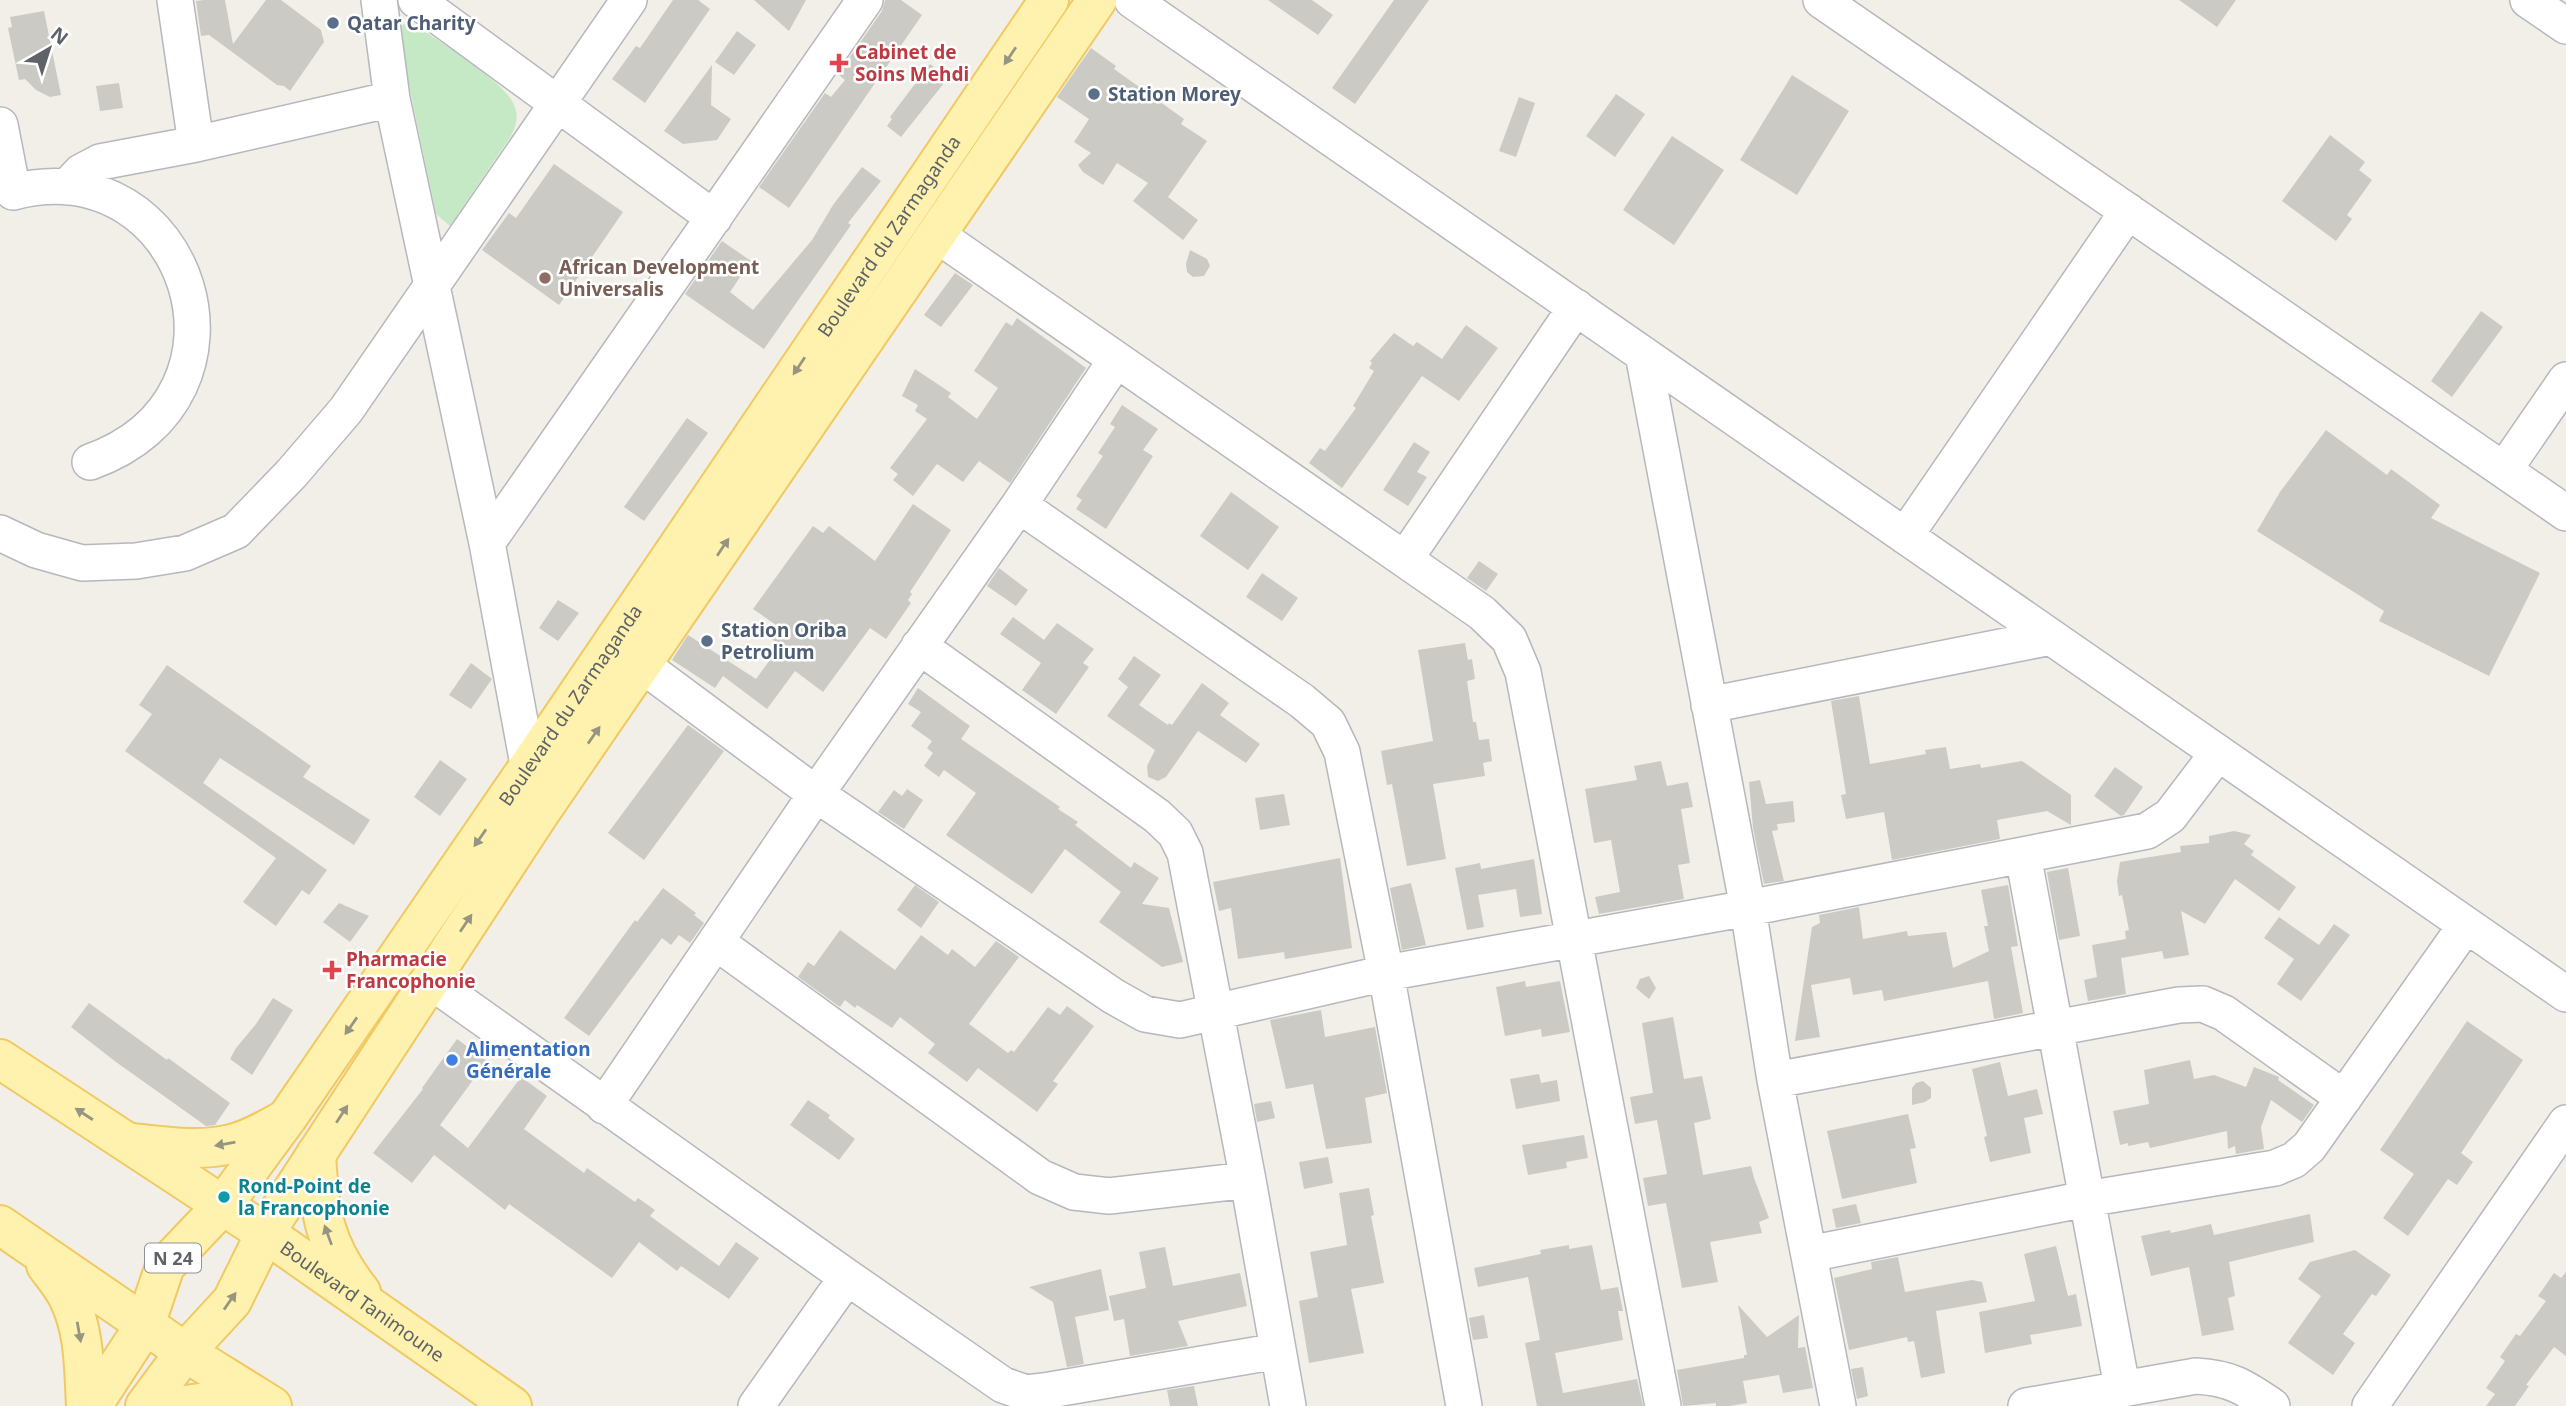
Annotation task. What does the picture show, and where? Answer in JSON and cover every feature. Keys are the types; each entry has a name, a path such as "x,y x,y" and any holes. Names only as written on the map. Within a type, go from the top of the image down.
{"main road":[{"name":"Boulevard du Zarmaganda","path":"92,1406 145,1325 165,1266 223,1205 287,1118 1049,0"},
{"name":"Boulevard du Zarmaganda","path":"145,1406 185,1352 232,1301 265,1233 539,814 1097,0"},
{"name":"Boulevard Tanimoune","path":"0,1059 265,1233 512,1406"},
{"path":"127,1142 200,1148 231,1144 256,1135 287,1118"},
{"path":"316,1154 318,1188 327,1235 342,1266 377,1313"},
{"path":"0,1225 185,1352 272,1406"},
{"path":"37,1251 67,1295 76,1315 85,1372 86,1406"},
{"path":"180,1406 206,1402 252,1406"}],"street":[{"path":"175,0 196,144"},
{"path":"379,0 391,99 487,543 527,769 539,814"},
{"path":"416,0 714,218"},
{"path":"0,533 36,550 82,563 136,561 185,553 236,531 292,473 346,410 629,0"},
{"path":"487,543 865,0"},
{"path":"1132,0 2566,994"},
{"path":"1821,0 2566,513"},
{"path":"2528,0 2566,26"},
{"path":"67,187 81,172 100,162 196,144 391,99"},
{"path":"0,125 13,192 67,187 108,198 144,220 172,253 188,292 193,334 185,375 164,413 149,430 131,444 90,462"},
{"path":"1905,536 2128,211"},
{"path":"937,235 1482,612 1509,639 1523,672 1663,1406"},
{"path":"1405,559 1576,307"},
{"path":"1643,354 1748,908 1775,1080 1838,1406"},
{"path":"604,1106 1116,360"},
{"path":"2504,470 2566,380"},
{"path":"1019,505 1302,701 1328,723 1342,752 1387,973 1464,1406"},
{"path":"1709,705 2051,637"},
{"path":"919,646 1157,816 1175,833 1185,853 1288,1406"},
{"path":"642,665 816,794 1113,996 1145,1014 1180,1020 1387,973 1748,908 2147,831 2170,816 2218,753"},
{"path":"2023,855 2122,1387"},
{"path":"1810,1254 2086,1199 2275,1168 2294,1160 2309,1147 2466,925"},
{"path":"716,942 1040,1177 1074,1192 1109,1196 1248,1180"},
{"path":"429,980 1003,1385 1026,1393 1278,1351"},
{"path":"1775,1080 2179,1005 2203,1004 2224,1013 2344,1098"},
{"path":"2370,1406 2566,1123"},
{"path":"757,1406 847,1277"},
{"path":"2026,1406 2196,1376 2222,1377 2248,1389 2272,1406"}],"green space":[{"path":"407,20 496,83 507,93 516,112 515,126 509,139 450,226 436,214 398,32"}],"building":[{"path":"225,0 233,44 266,0 281,0 321,30 324,42 290,91 277,85 209,35 201,36 196,1"},
{"path":"673,0 698,0 710,9 645,103 612,79 636,46 640,48"},
{"path":"754,0 806,0 789,31"},
{"path":"885,0 901,0 922,15 789,208 759,187 825,93 831,97 845,80 838,74 882,11"},
{"path":"1268,0 1312,0 1333,15 1318,35"},
{"path":"1394,0 1429,0 1355,104 1332,88"},
{"path":"2179,0 2236,0 2217,27"},
{"path":"44,11 61,95 50,97 36,90 25,79 19,80 8,28 12,27 10,17"},
{"path":"737,31 756,45 734,75 715,62"},
{"path":"1091,48 1116,66 1114,69 1184,119 1181,124 1207,141 1168,197 1198,220 1183,240 1133,201 1148,183 1117,163 1103,185 1083,172 1078,165 1091,153 1074,142 1089,119 1057,97"},
{"path":"930,64 948,78 901,137 887,126 892,119 890,117"},
{"path":"712,65 711,105 731,119 717,140 683,144 664,131"},
{"path":"1792,75 1849,111 1797,195 1740,160"},
{"path":"119,83 123,108 100,111 96,86"},
{"path":"1616,94 1645,114 1615,157 1586,136"},
{"path":"1519,97 1535,103 1516,157 1499,151"},
{"path":"2330,135 2365,162 2359,170 2372,180 2347,215 2352,219 2336,241 2282,201"},
{"path":"1672,136 1724,170 1674,245 1623,210"},
{"path":"554,164 623,212 559,305 482,250 509,213 516,218"},
{"path":"862,167 881,181 848,223 851,225 764,349 685,294 722,241 751,261 730,292 753,310 812,240 833,205"},
{"path":"1190,250 1207,259 1210,266 1204,276 1193,277 1187,272"},
{"path":"955,273 973,285 941,327 924,315"},
{"path":"2481,311 2503,327 2452,397 2431,381"},
{"path":"1017,318 1086,368 1010,483 979,461 963,482 937,464 913,496 893,480 898,474 890,468 927,419 915,411 918,405 902,396 915,369 951,393 948,397 977,419 998,388 974,371 1006,322 1012,326"},
{"path":"1466,325 1498,348 1459,401 1422,376 1342,488 1309,463 1320,448 1325,451 1356,408 1353,406 1374,371 1369,368 1372,363 1370,361 1394,333 1413,346 1417,342 1442,359"},
{"path":"1122,405 1158,429 1143,450 1153,456 1106,529 1076,509 1082,500 1076,496 1103,456 1098,453 1115,427 1110,424"},
{"path":"687,418 708,433 644,521 624,507"},
{"path":"2326,430 2387,475 2391,469 2440,505 2431,518 2540,573 2489,676 2379,621 2384,611 2257,531 2280,492"},
{"path":"1414,442 1430,452 1417,472 1427,477 1408,506 1383,490"},
{"path":"1231,492 1279,527 1248,570 1200,536"},
{"path":"913,504 951,530 910,592 912,594 908,600 911,603 886,639 870,628 823,692 795,671 767,709 723,676 715,688 672,660 688,635 756,679 781,645 771,639 779,627 753,609 813,526 823,533 829,526 875,561"},
{"path":"1479,561 1498,574 1486,591 1467,578"},
{"path":"999,568 1028,590 1016,606 987,586"},
{"path":"1262,573 1298,598 1282,621 1246,597"},
{"path":"558,600 579,613 558,641 539,628"},
{"path":"1013,617 1044,640 1057,623 1094,649 1083,663 1089,667 1056,714 1022,690 1041,663 1000,634"},
{"path":"1465,643 1468,660 1472,659 1475,679 1467,681 1473,722 1476,722 1479,740 1489,739 1492,761 1483,763 1485,776 1433,784 1446,859 1407,866 1392,784 1387,785 1381,751 1433,741 1418,650"},
{"path":"1134,656 1161,675 1139,705 1172,725 1202,683 1229,703 1220,715 1260,744 1246,763 1198,731 1166,777 1158,781 1148,777 1147,766 1155,750 1107,716 1128,687 1118,679"},
{"path":"471,663 492,679 471,709 449,695"},
{"path":"167,665 311,766 303,777 370,820 354,845 220,758 203,783 327,870 309,895 302,890 276,926 243,902 276,858 125,751 152,714 139,705"},
{"path":"918,688 970,726 961,739 1060,807 1058,809 1078,822 1075,825 1131,868 1134,862 1159,878 1142,904 1169,908 1183,962 1162,967 1099,922 1121,892 1065,849 1032,894 946,835 976,793 944,770 939,777 924,766 933,753 927,748 932,741 911,726 921,712 908,704"},
{"path":"1859,696 1870,764 1926,754 1925,750 1946,747 1950,769 1980,764 1981,768 2022,761 2071,795 2071,825 2047,811 1997,820 2000,839 1892,860 1884,812 1846,819 1841,795 1846,794 1831,701"},
{"path":"688,725 724,751 644,860 608,833"},
{"path":"440,760 467,779 440,816 414,797"},
{"path":"1661,761 1667,786 1688,782 1693,807 1681,809 1690,863 1678,865 1684,899 1599,914 1595,897 1620,892 1611,840 1594,843 1585,789 1637,780 1634,766"},
{"path":"2115,767 2143,787 2121,816 2094,796"},
{"path":"1760,780 1766,804 1793,801 1795,822 1777,824 1778,830 1772,831 1784,881 1764,884 1753,828 1749,782"},
{"path":"907,789 923,800 904,829 878,812 894,790 902,796"},
{"path":"1284,794 1290,825 1260,830 1255,798"},
{"path":"2234,831 2251,835 2244,844 2254,851 2251,855 2296,887 2279,911 2235,879 2205,924 2181,911 2189,955 2164,959 2162,951 2121,958 2126,994 2088,1001 2084,980 2097,977 2092,945 2126,939 2125,931 2129,930 2117,881 2120,862 2181,852 2180,846 2209,843 2209,836"},
{"path":"1340,858 1352,948 1285,959 1284,952 1238,959 1231,908 1219,911 1213,882"},
{"path":"1534,859 1542,914 1520,917 1516,889 1478,895 1484,927 1467,930 1455,868 1480,863 1481,869"},
{"path":"2068,868 2080,936 2059,940 2047,872"},
{"path":"1411,883 1426,945 1402,950 1390,888"},
{"path":"915,885 939,902 921,928 897,910"},
{"path":"2008,885 2018,946 2011,947 2023,1013 1994,1019 1988,981 1884,1001 1882,990 1853,995 1850,978 1811,985 1820,1037 1795,1041 1812,927 1820,923 1819,915 1859,907 1863,939 1907,931 1908,936 1946,932 1953,968 1989,951 1984,926 1988,926 1981,890"},
{"path":"663,888 696,913 694,915 704,923 690,943 679,935 671,945 662,938 589,1036 564,1018 635,920 637,922"},
{"path":"339,903 369,916 350,942 323,922"},
{"path":"2279,917 2319,945 2334,924 2350,935 2301,1001 2277,984 2294,959 2264,938"},
{"path":"840,930 895,970 921,935 948,955 952,949 975,967 996,941 1019,957 969,1024 1008,1053 1011,1050 1014,1052 1048,1007 1060,1015 1067,1006 1094,1026 1053,1081 1058,1084 1037,1112 978,1068 967,1082 928,1053 935,1044 900,1017 892,1028 845,1000 840,1007 798,977 808,962 814,966"},
{"path":"1649,976 1656,988 1649,999 1636,988 1640,979"},
{"path":"1525,981 1526,987 1560,981 1570,1032 1542,1037 1541,1029 1505,1036 1496,987"},
{"path":"273,998 293,1010 252,1075 230,1059"},
{"path":"89,1003 230,1103 215,1125 206,1126 71,1027"},
{"path":"1321,1010 1325,1037 1375,1027 1387,1093 1365,1098 1372,1143 1326,1149 1313,1084 1286,1089 1270,1020"},
{"path":"1673,1017 1684,1079 1702,1076 1711,1119 1694,1123 1703,1175 1751,1166 1769,1218 1759,1222 1762,1233 1710,1242 1718,1282 1682,1288 1666,1203 1648,1206 1643,1178 1667,1174 1657,1120 1635,1124 1630,1097 1653,1093 1642,1023"},
{"path":"2467,1021 2523,1060 2461,1153 2473,1162 2457,1185 2448,1179 2408,1236 2383,1218 2414,1174 2380,1150"},
{"path":"457,1039 487,1061 440,1125 468,1148 521,1077 547,1096 524,1129 584,1173 587,1168 635,1202 638,1198 655,1210 650,1216 719,1266 736,1242 759,1258 729,1299 681,1266 677,1271 639,1242 612,1278 509,1204 505,1210 434,1155 412,1183 373,1153 423,1089"},
{"path":"2190,1060 2194,1079 2214,1075 2246,1087 2254,1067 2279,1077 2278,1080 2314,1105 2302,1122 2271,1100 2261,1127 2264,1149 2236,1154 2235,1146 2228,1149 2227,1131 2150,1148 2148,1142 2120,1145 2113,1111 2149,1104 2144,1070"},
{"path":"2000,1062 2008,1096 2037,1089 2043,1114 2024,1118 2031,1153 1990,1162 1972,1069"},
{"path":"1539,1074 1541,1083 1557,1080 1560,1101 1516,1109 1510,1079"},
{"path":"1923,1081 1931,1088 1931,1098 1912,1105 1912,1088"},
{"path":"808,1100 830,1115 828,1118 855,1139 839,1160 790,1125"},
{"path":"1271,1101 1275,1118 1257,1122 1254,1104"},
{"path":"1908,1114 1916,1148 1910,1149 1917,1183 1842,1199 1827,1131"},
{"path":"1584,1135 1588,1158 1566,1162 1567,1168 1528,1175 1522,1145"},
{"path":"1328,1157 1333,1183 1304,1189 1299,1162"},
{"path":"1369,1188 1374,1215 1371,1216 1384,1283 1351,1289 1364,1353 1309,1363 1299,1301 1318,1297 1310,1252 1347,1245 1339,1193"},
{"path":"1856,1204 1861,1223 1836,1228 1832,1209"},
{"path":"2310,1214 2314,1242 2229,1262 2235,1296 2228,1298 2234,1330 2202,1336 2189,1267 2151,1276 2141,1236 2170,1230 2171,1233 2211,1224 2214,1235"},
{"path":"1569,1245 1569,1249 1592,1245 1601,1290 1618,1287 1623,1311 1618,1311 1623,1340 1555,1353 1563,1393 1637,1379 1643,1406 1537,1406 1525,1343 1540,1340 1528,1277 1478,1287 1474,1268 1541,1254 1540,1250"},
{"path":"2056,1246 2068,1296 2076,1294 2082,1326 2030,1335 2032,1344 1985,1353 1979,1312 2035,1301 2024,1254"},
{"path":"1165,1247 1173,1286 1240,1273 1247,1306 1178,1321 1188,1346 1130,1356 1124,1319 1114,1321 1109,1296 1146,1288 1139,1252"},
{"path":"2355,1250 2391,1275 2376,1296 2372,1294 2343,1334 2355,1343 2333,1375 2288,1343 2321,1296 2298,1279 2310,1262"},
{"path":"1898,1257 1905,1292 1972,1280 1982,1282 1987,1302 1936,1311 1945,1373 1921,1378 1914,1341 1908,1342 1907,1337 1849,1350 1834,1278 1872,1269 1871,1262"},
{"path":"1101,1269 1109,1310 1075,1317 1084,1364 1067,1367 1053,1302 1029,1287"},
{"path":"2566,1272 2566,1356 2554,1347 2526,1385 2529,1386 2515,1406 2486,1406 2495,1394 2486,1388 2505,1361 2500,1357 2516,1334 2520,1336 2546,1301 2538,1296 2554,1273 2561,1278"},
{"path":"1738,1305 1767,1337 1799,1315 1798,1348 1805,1347 1813,1388 1783,1393 1779,1375 1743,1381 1747,1403 1729,1406 1716,1406 1716,1403 1683,1406 1677,1370 1744,1358 1744,1355 1747,1355"},
{"path":"1484,1315 1488,1338 1473,1340 1469,1318"},
{"path":"1863,1367 1868,1396 1857,1399 1851,1369"},
{"path":"1194,1386 1198,1406 1170,1406 1167,1390"}],"place":[{"name":"Qatar Charity","path":"333,23"},
{"name":"Cabinet de Soins Mehdi","path":"839,63"},
{"name":"Station Morey","path":"1094,94"},
{"name":"African Development Universalis","path":"545,278"},
{"name":"Station Oriba Petrolium","path":"707,641"},
{"name":"Pharmacie Francophonie","path":"332,970"},
{"name":"Alimentation Générale","path":"452,1060"},
{"name":"Rond-Point de la Francophonie","path":"224,1197"}]}
